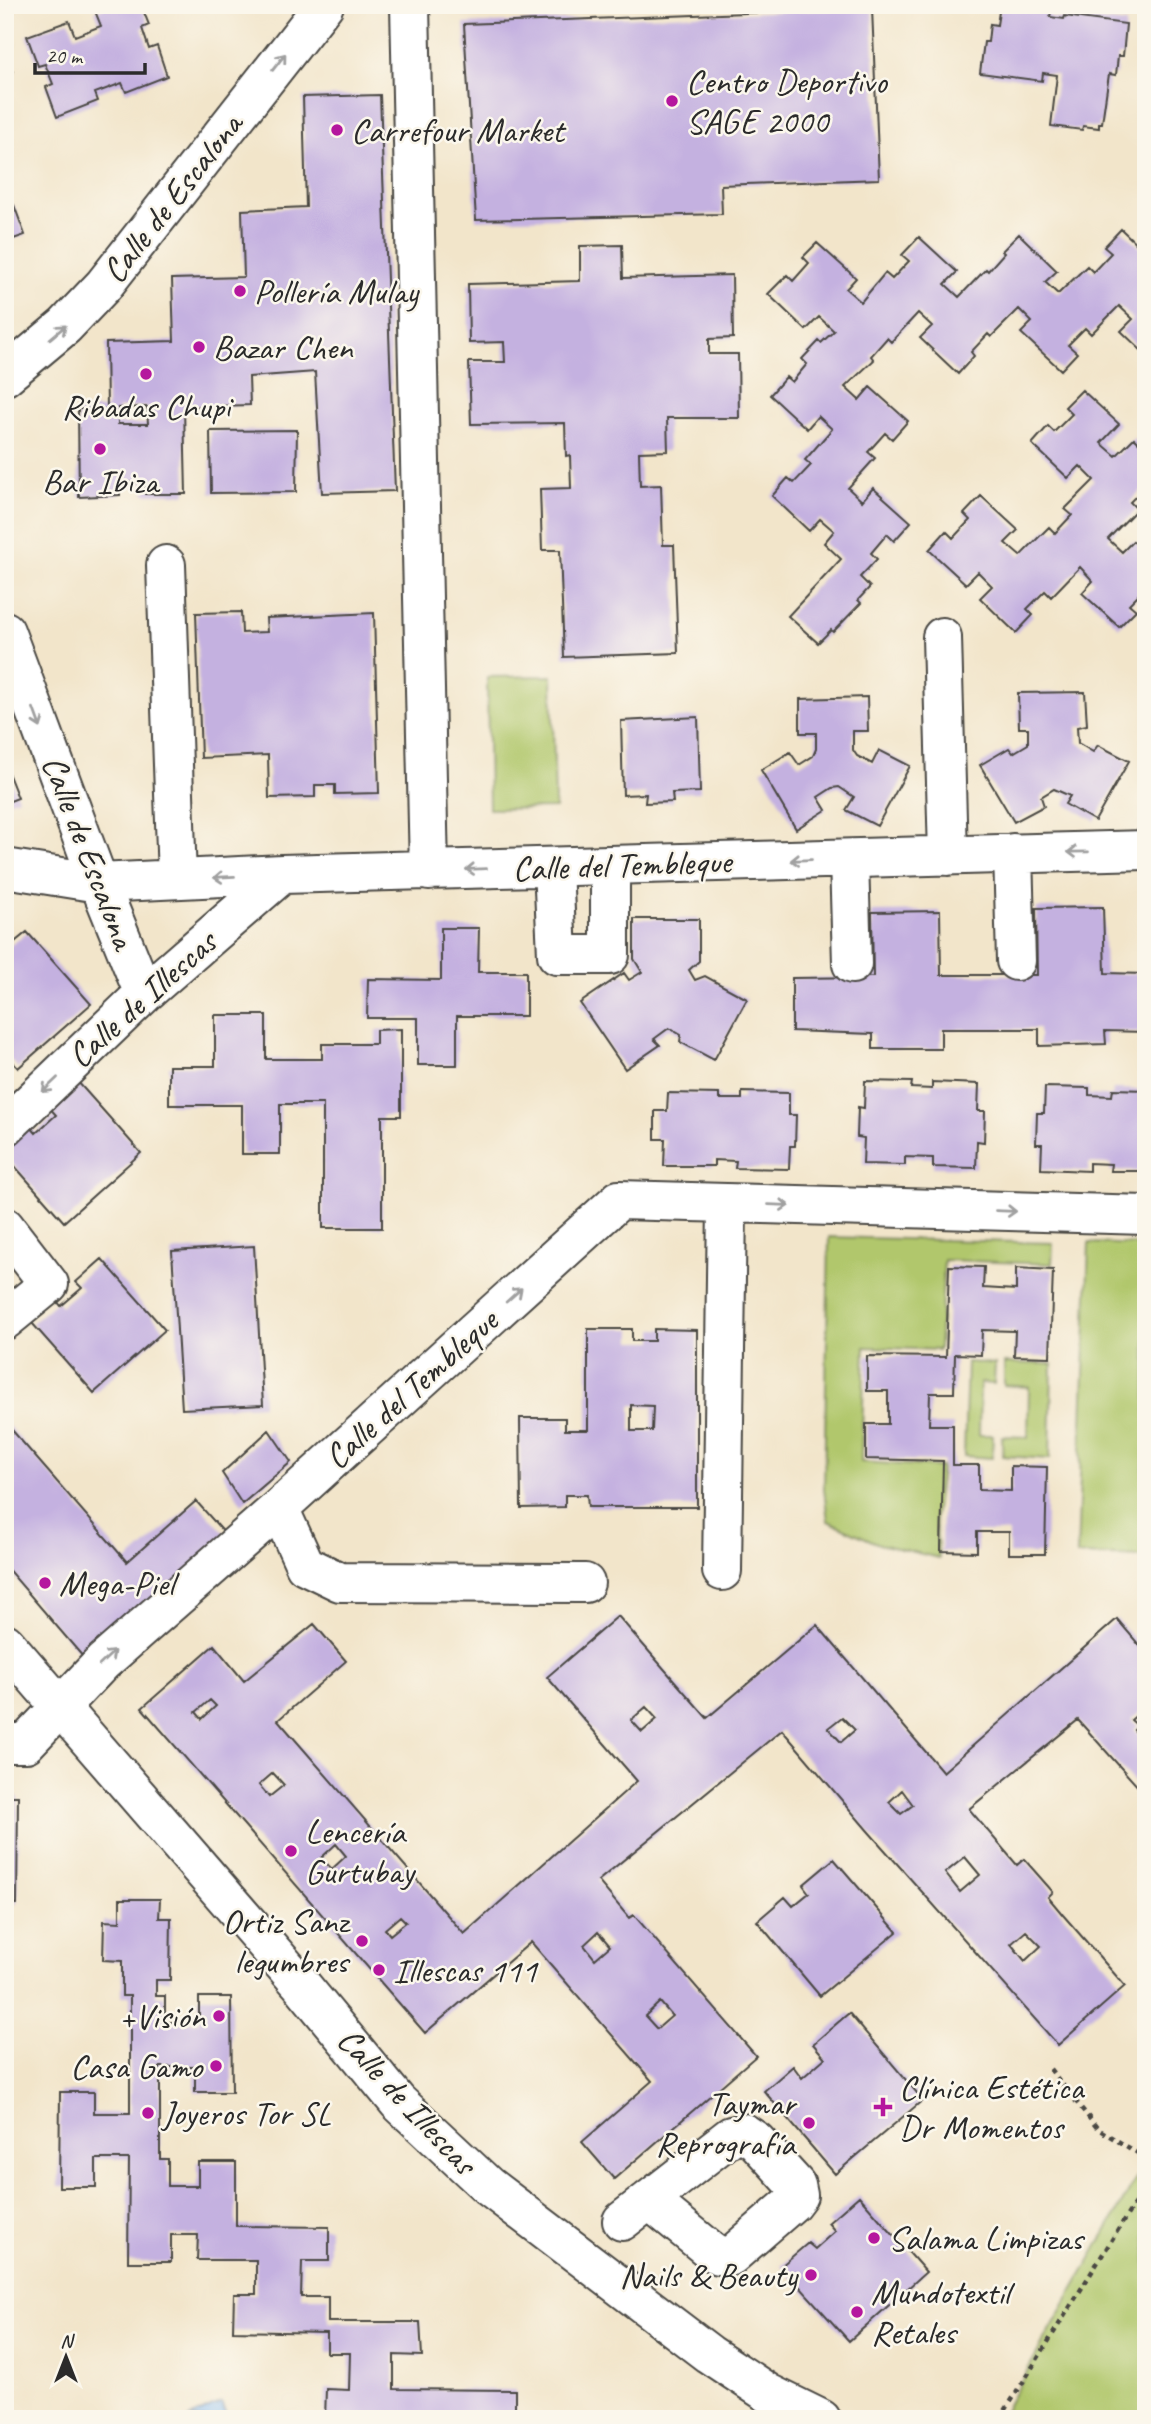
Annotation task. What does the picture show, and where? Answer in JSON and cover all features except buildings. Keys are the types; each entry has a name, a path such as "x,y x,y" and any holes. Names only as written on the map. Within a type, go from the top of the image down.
{"street":[{"name":"Calle de Escalona","path":"5,376 65,326 104,285 324,5"},
{"path":"410,5 429,871"},
{"path":"166,565 177,879"},
{"name":"Calle de Escalona","path":"5,631 99,883 144,994"},
{"path":"942,637 948,856"},
{"name":"Calle del Tembleque","path":"5,868 99,883 282,874 1146,850"},
{"path":"1013,853 1016,961"},
{"path":"849,859 852,964"},
{"path":"553,867 557,955 610,955 610,865"},
{"name":"Calle de Illescas","path":"10,1113 282,874"},
{"name":"Calle del Tembleque","path":"60,1708 103,1662 279,1508 619,1200 1146,1215"},
{"path":"722,1571 727,1204"},
{"path":"5,1227 49,1284 5,1320"},
{"path":"279,1508 305,1564 340,1582 585,1583"},
{"name":"Calle de Illescas","path":"5,1643 299,1982 398,2102 488,2186 709,2354 768,2393 821,2419"},
{"path":"5,1743 26,1743 60,1708"}],"path":[{"path":"1050,2069 1098,2129 1146,2158"},
{"path":"1000,2419 1146,2185"}],"green space":[{"path":"552,676 555,808 489,809 487,677"},
{"path":"829,1237 1053,1243 1052,1264 944,1260 939,1350 865,1347 861,1462 941,1467 935,1518 939,1558 879,1544 828,1521 824,1489"},
{"path":"1089,1243 1146,1245 1146,1432 1143,1476 1146,1477 1146,1557 1077,1555"},
{"path":"967,1362 995,1364 994,1384 980,1383 979,1435 993,1435 992,1458 964,1456"},
{"path":"1004,1363 1052,1364 1050,1459 1003,1456 1002,1436 1028,1437 1029,1387 1004,1385"},
{"path":"1146,2161 1146,2419 1000,2419"}],"water":[{"path":"221,2403 228,2419 188,2419"}],"place":[{"name":"Centro Deportivo SAGE 2000","path":"672,101"},
{"name":"Carrefour Market","path":"337,130"},
{"name":"Pollería Mulay","path":"240,291"},
{"name":"Bazar Chen","path":"199,347"},
{"name":"Ribadas Chupi","path":"146,374"},
{"name":"Bar Ibiza","path":"100,449"},
{"name":"Mega-Piel","path":"45,1583"},
{"name":"Lencería Gurtubay","path":"291,1851"},
{"name":"Ortiz Sanz legumbres","path":"362,1941"},
{"name":"Illescas 111","path":"379,1970"},
{"name":"+Visión","path":"219,2016"},
{"name":"Casa Gamo","path":"216,2066"},
{"name":"Clínica Estética Dr Momentos","path":"883,2107"},
{"name":"Joyeros Tor SL","path":"148,2113"},
{"name":"Taymar Reprografía","path":"809,2123"},
{"name":"Salama Limpizas","path":"874,2238"},
{"name":"Nails & Beauty","path":"811,2275"},
{"name":"Mundotextil Retales","path":"857,2312"}]}
